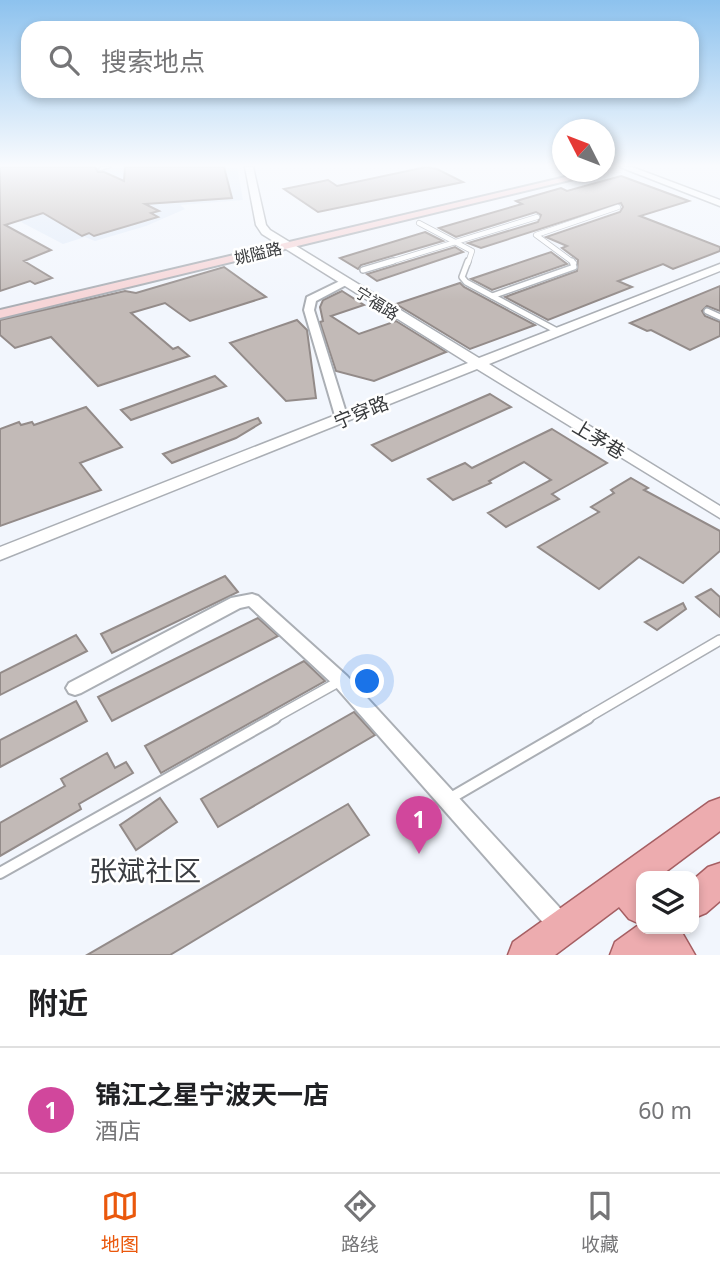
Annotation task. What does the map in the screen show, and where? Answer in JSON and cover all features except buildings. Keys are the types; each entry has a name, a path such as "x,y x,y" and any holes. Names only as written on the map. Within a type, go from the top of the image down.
{"main road":[{"name":"姚隘路","path":"0,314 408,212"},
{"name":"姚隘路","path":"0,305 421,212"},
{"path":"684,871 720,812"},
{"path":"699,897 720,879"},
{"path":"526,955 563,928 636,923"},
{"path":"628,955 644,934"}],"street":[{"path":"258,212 261,225 266,232 281,243"},
{"name":"宁福路","path":"281,243 478,365"},
{"name":"宁穿路","path":"0,554 720,267"},
{"path":"342,419 309,303 324,290 344,282"},
{"name":"上茅巷","path":"478,365 720,513"},
{"path":"75,688 237,602 252,600 341,681 563,928"}],"lane":[{"path":"492,296 574,267 573,262 536,235 604,212"},
{"path":"363,270 537,217"},
{"path":"419,223 472,251 463,280 560,332"},
{"path":"707,311 720,317"},
{"path":"448,799 720,639"},
{"path":"0,873 341,681"}],"shaded area":[{"path":"4,212 179,212 146,226 95,241 85,237 63,244 19,221 0,228"}],"place":[{"name":"锦江之星宁波天一店","path":"419,854"}],"district":[{"name":"张斌社区","path":"145,870"}]}
